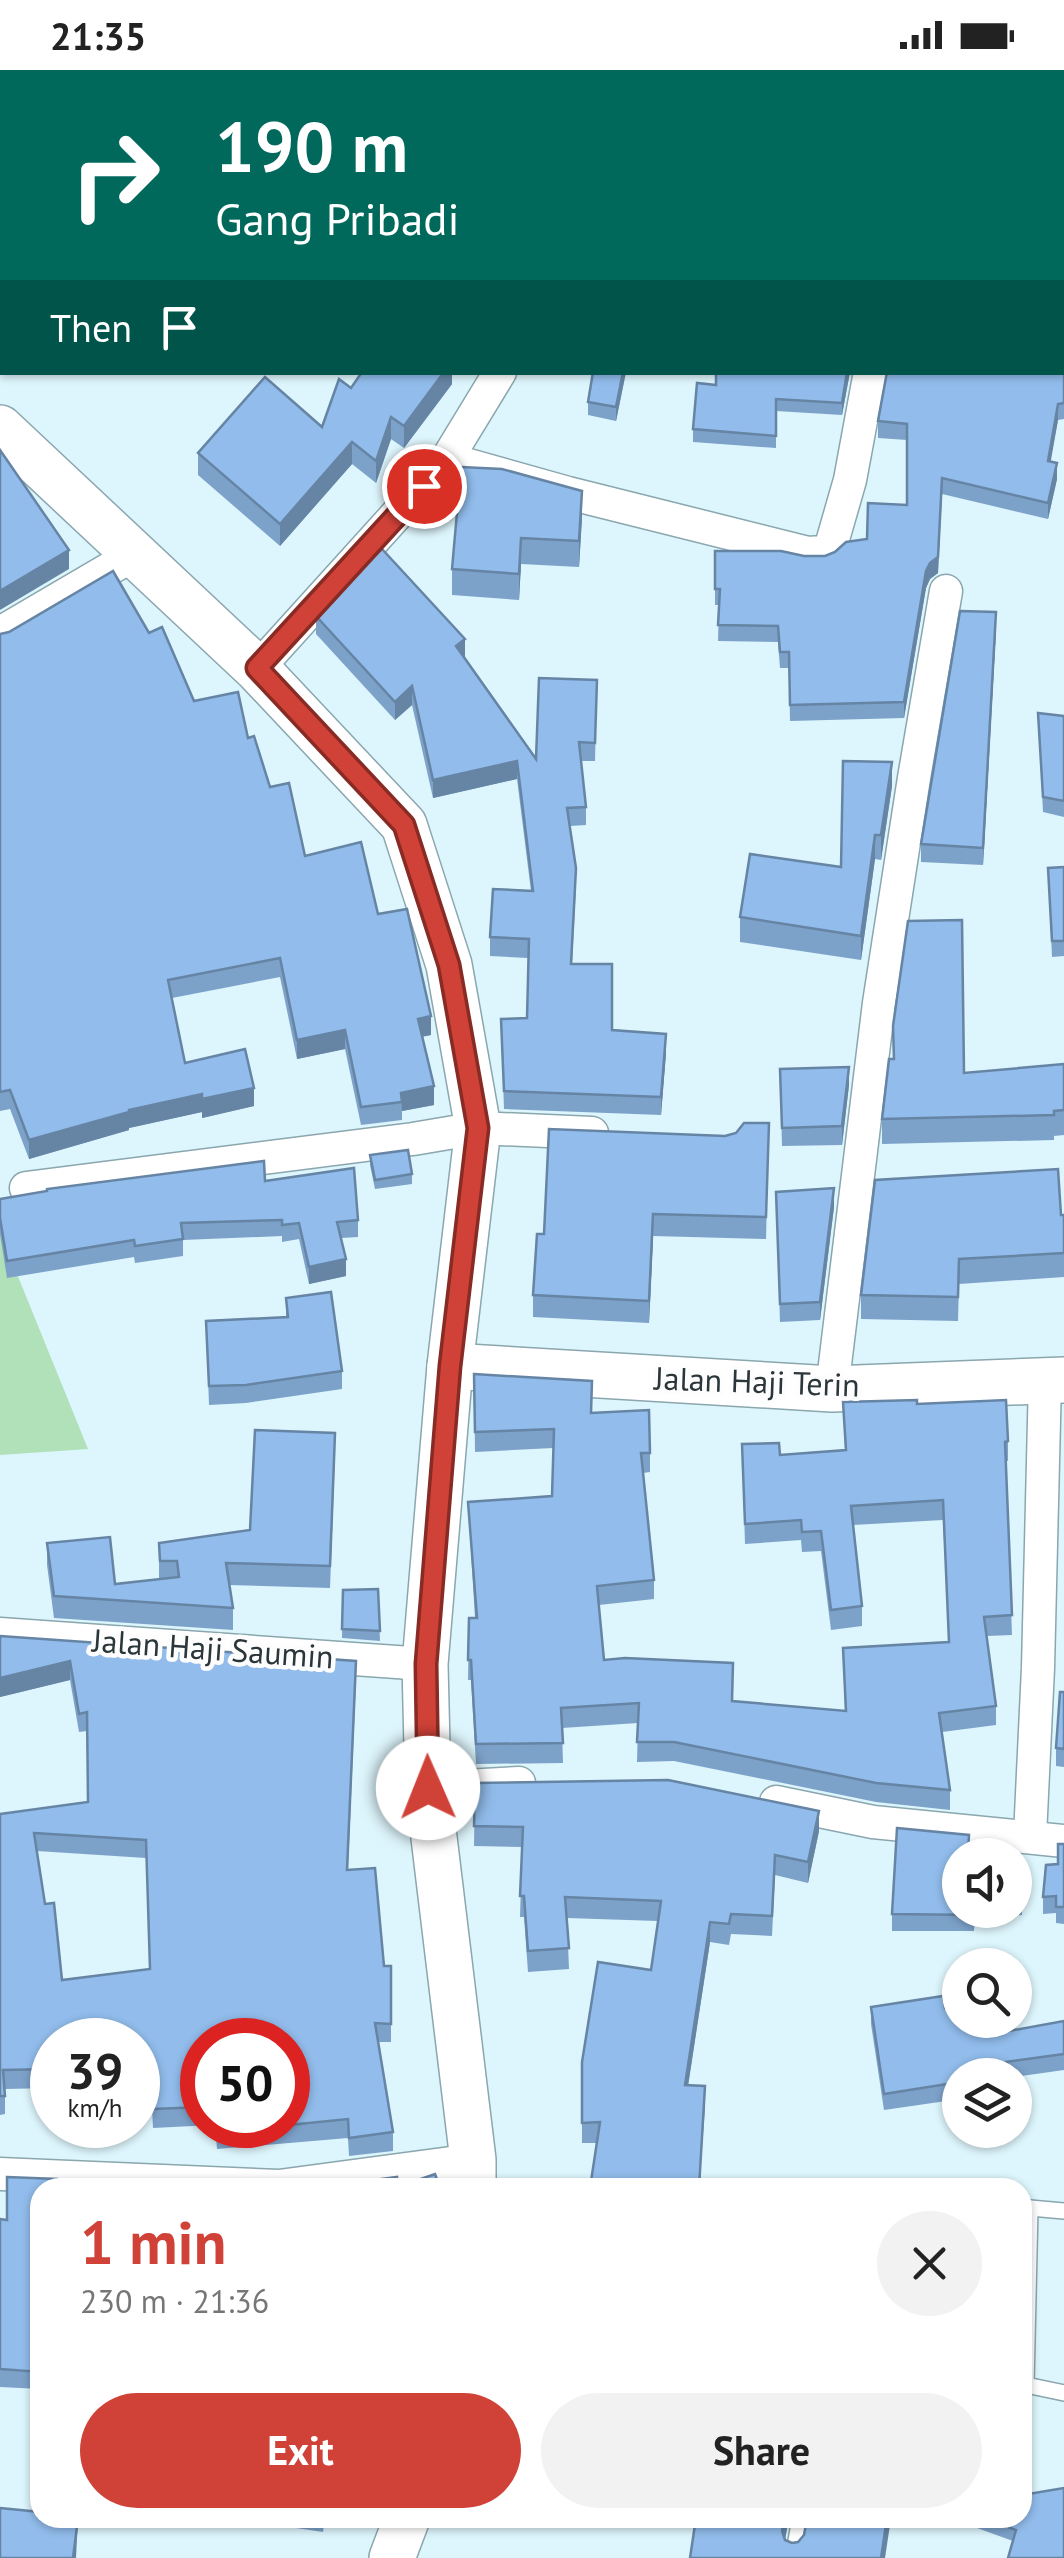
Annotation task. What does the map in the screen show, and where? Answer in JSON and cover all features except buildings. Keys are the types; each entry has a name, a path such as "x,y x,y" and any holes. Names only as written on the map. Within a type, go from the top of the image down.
{"main road":[{"path":"0,428 257,668 404,825 449,965 478,1128 450,1366 426,1664 428,1788 473,2174"},
{"name":"Jalan Haji Terin","path":"450,1366 832,1389 1055,1380"},
{"path":"392,2558 403,2528"}],"street":[{"path":"257,668 447,459 498,375"},
{"path":"447,459 789,549 824,552 831,546 850,480 869,375"},
{"path":"0,633 134,555"},
{"path":"832,1389 879,1003 946,591"},
{"path":"26,1188 478,1128 614,1134"},
{"path":"1030,1836 1055,1380"},
{"name":"Jalan Haji Saumin","path":"0,1634 426,1664"},
{"path":"428,1788 544,1782"},
{"path":"744,1796 873,1822 1064,1841"},
{"path":"0,2174 93,2178"},
{"path":"408,2178 473,2174"}],"lane":[{"path":"1032,2208 1064,2211"},
{"path":"1032,2388 1064,2393"},
{"path":"793,2558 798,2528"}],"green space":[{"path":"0,1232 88,1449 0,1455"}],"route":[{"path":"424,486 257,668 404,825 449,965 478,1128 450,1366 426,1664 428,1788"}]}
